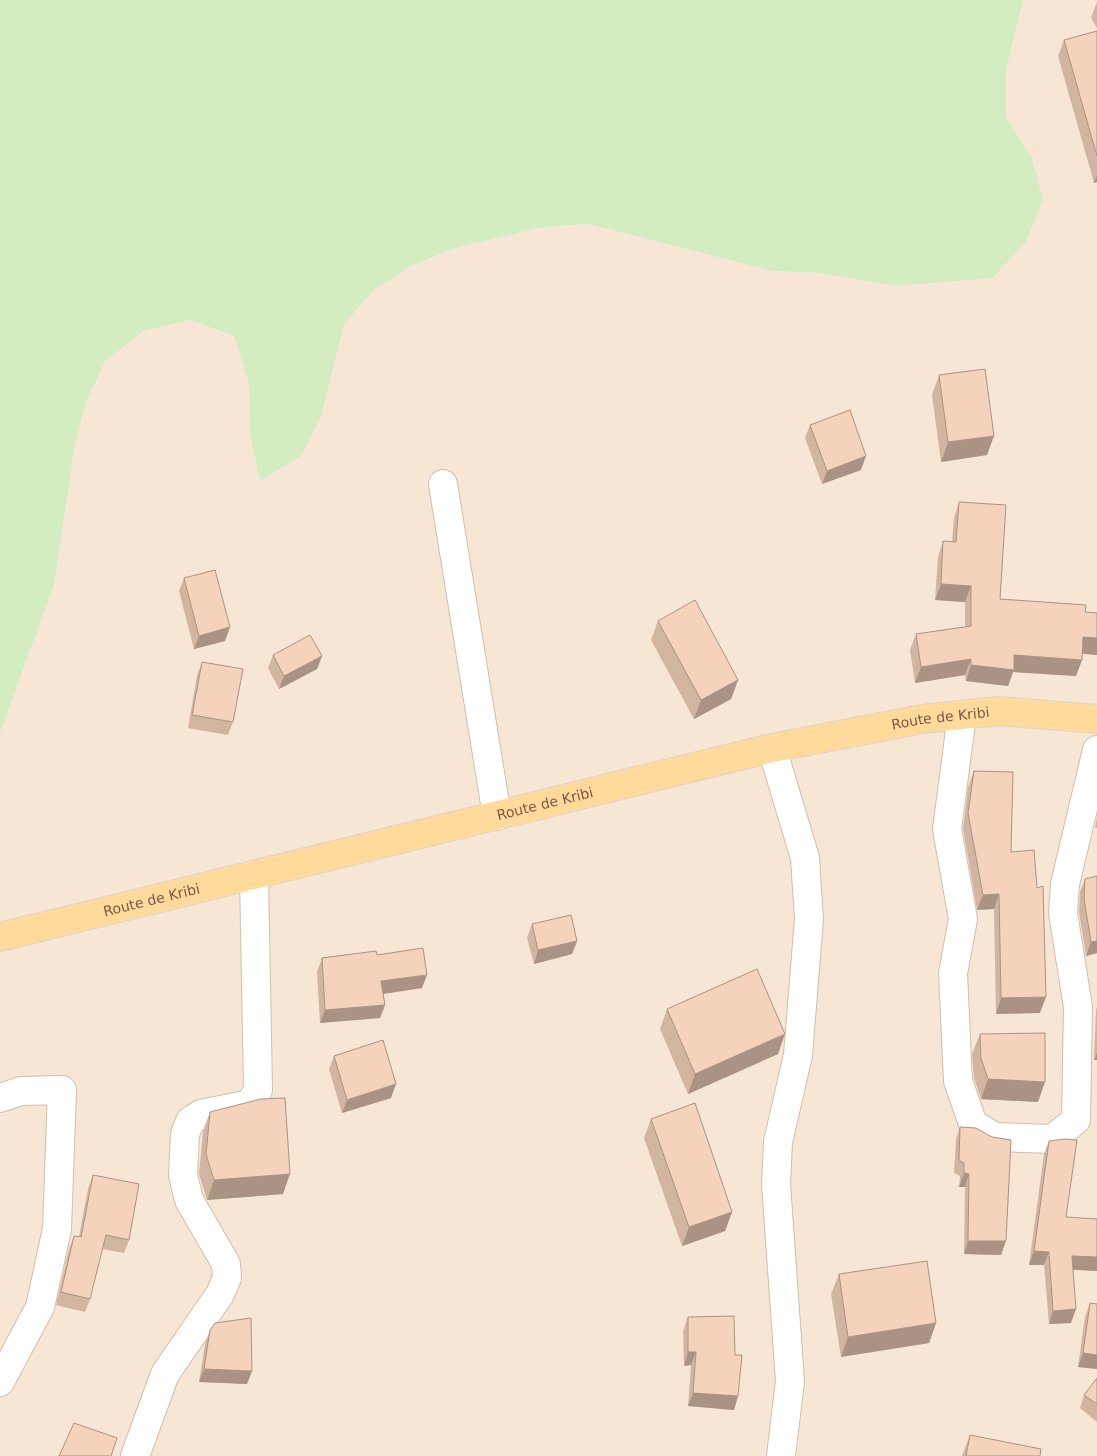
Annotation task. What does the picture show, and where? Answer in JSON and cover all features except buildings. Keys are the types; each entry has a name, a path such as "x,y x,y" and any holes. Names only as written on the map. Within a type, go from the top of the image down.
{"main road":[{"name":"Route de Kribi","path":"0,937 772,748 922,719 999,711 1097,718"}],"street":[{"path":"443,484 497,816"},
{"path":"962,715 947,829 962,919 953,973 958,1081 973,1124 995,1137 1052,1139 1076,1120 1078,1007 1063,913 1064,894 1097,750"},
{"path":"772,748 804,858 809,918 798,1055 778,1142 776,1184 790,1381 781,1456"},
{"path":"135,1456 165,1374 220,1294 227,1278 226,1264 189,1200 183,1175 185,1134 190,1121 201,1114 250,1104 258,1090 254,876"},
{"path":"0,1098 21,1091 62,1090 57,1229 40,1307 0,1382"}],"shaded area":[{"path":"1023,0 1097,0 1097,1456 0,1456 0,733 54,585 75,445 86,402 106,360 144,331 190,320 234,336 249,384 250,434 260,480 322,413 344,324 374,290 413,265 456,248 543,227 589,224 772,271 820,273 1031,156 1006,117 1006,70"}],"green space":[{"path":"0,0 1023,0 1006,70 1006,117 1031,156 1043,200 1025,243 992,278 897,286 820,273 772,271 589,224 543,227 456,248 413,265 374,290 344,324 322,413 301,456 260,481 250,434 249,384 234,336 190,320 144,331 106,360 86,402 75,445 54,585 0,733"}]}
